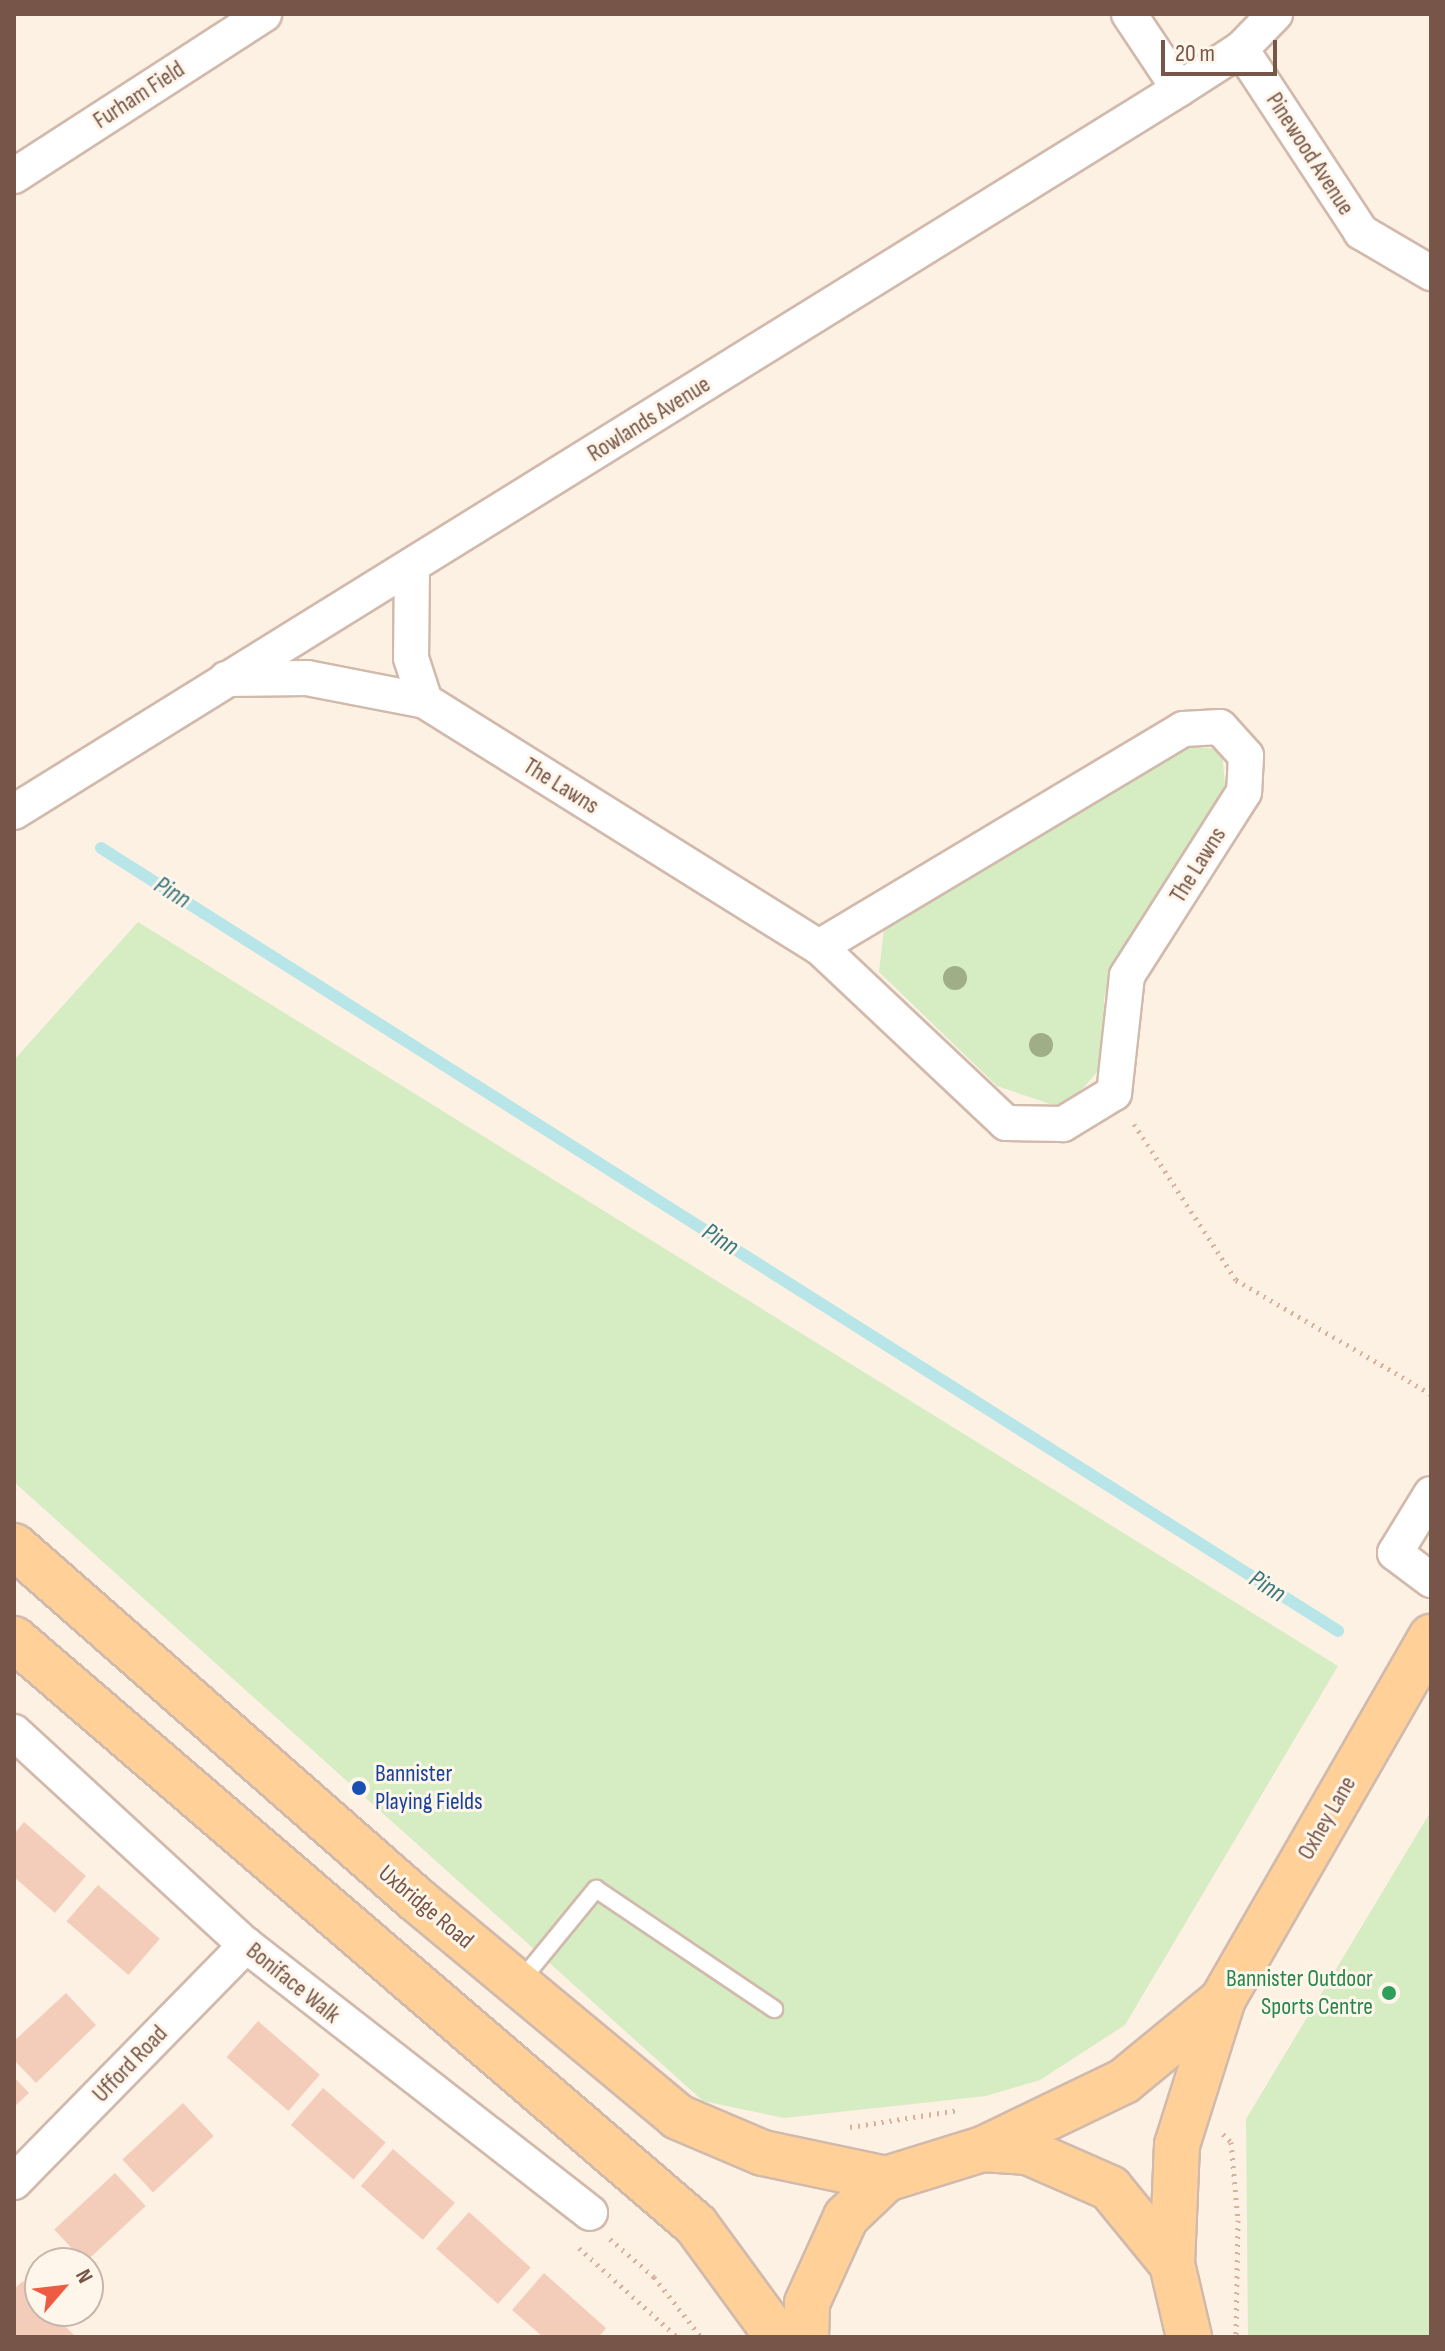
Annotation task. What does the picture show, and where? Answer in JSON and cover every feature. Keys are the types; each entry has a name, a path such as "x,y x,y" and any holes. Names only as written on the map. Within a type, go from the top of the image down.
{"main road":[{"name":"Uxbridge Road","path":"14,1546 518,1984 704,2133 886,2179"},
{"name":"Oxhey Lane","path":"1172,2264 1177,2145 1223,1999 1431,1637"},
{"path":"14,1639 696,2225 778,2337"},
{"name":"Oxhey Lane","path":"983,2149 1124,2081 1223,1999"},
{"path":"806,2337 807,2303 824,2256 846,2217 886,2179 983,2149 1028,2152 1110,2188 1172,2264 1189,2337"}],"street":[{"name":"Furham Field","path":"14,176 264,14"},
{"path":"1129,14 1179,89"},
{"name":"Rowlands Avenue","path":"17,806 412,566 1179,89 1241,49 1275,14"},
{"name":"Pinewood Avenue","path":"1241,49 1361,232 1431,273"},
{"path":"226,679 307,678 425,701 411,658 412,566"},
{"name":"The Lawns","path":"425,701 819,947 1006,1123 1063,1124 1114,1093 1127,976 1244,792 1246,756 1220,727 1183,729 819,947"},
{"path":"1431,1494 1395,1553 1431,1580"},
{"name":"Boniface Walk","path":"14,1732 246,1945 595,2229"},
{"name":"Ufford Road","path":"14,2182 246,1945"}],"lane":[{"path":"518,1984 596,1889 774,2009"}],"path":[{"path":"1114,1093 1236,1280 1431,1394"},
{"path":"836,2129 967,2109"},
{"path":"1211,2123 1231,2142 1236,2337"},
{"path":"677,2337 579,2248 595,2229 654,2277 701,2337"}],"green space":[{"path":"1186,745 1222,750 1226,796 1104,996 1105,1063 1065,1109 997,1086 879,972 884,929"},
{"path":"138,922 1338,1666 1125,2025 1040,2080 986,2096 784,2118 703,2101 14,1482 14,1060"},
{"name":"Bannister Outdoor Sports Centre","path":"1431,1811 1431,2337 1248,2337 1246,2119"}],"building":[{"path":"24,1822 86,1876 55,1913 14,1877 14,1834"},
{"path":"98,1885 160,1939 128,1975 67,1921"},
{"path":"66,1993 96,2025 36,2083 14,2060 14,2041"},
{"path":"258,2021 320,2075 288,2111 227,2057"},
{"path":"14,2077 29,2093 14,2107"},
{"path":"323,2088 386,2142 353,2179 291,2125"},
{"path":"183,2103 214,2136 153,2193 122,2160"},
{"path":"393,2149 455,2203 423,2240 361,2186"},
{"path":"115,2173 146,2206 102,2247 71,2247 54,2230"},
{"path":"469,2212 531,2268 498,2304 436,2248"},
{"path":"544,2273 606,2328 599,2337 543,2337 512,2310"},
{"path":"24,2282 24,2327 66,2327 76,2337 14,2337 14,2289"}],"waterway":[{"name":"Pinn","path":"101,848 1338,1631"}],"place":[{"name":"Bannister Playing Fields","path":"359,1788"},
{"name":"Bannister Outdoor Sports Centre","path":"1389,1993"}]}
